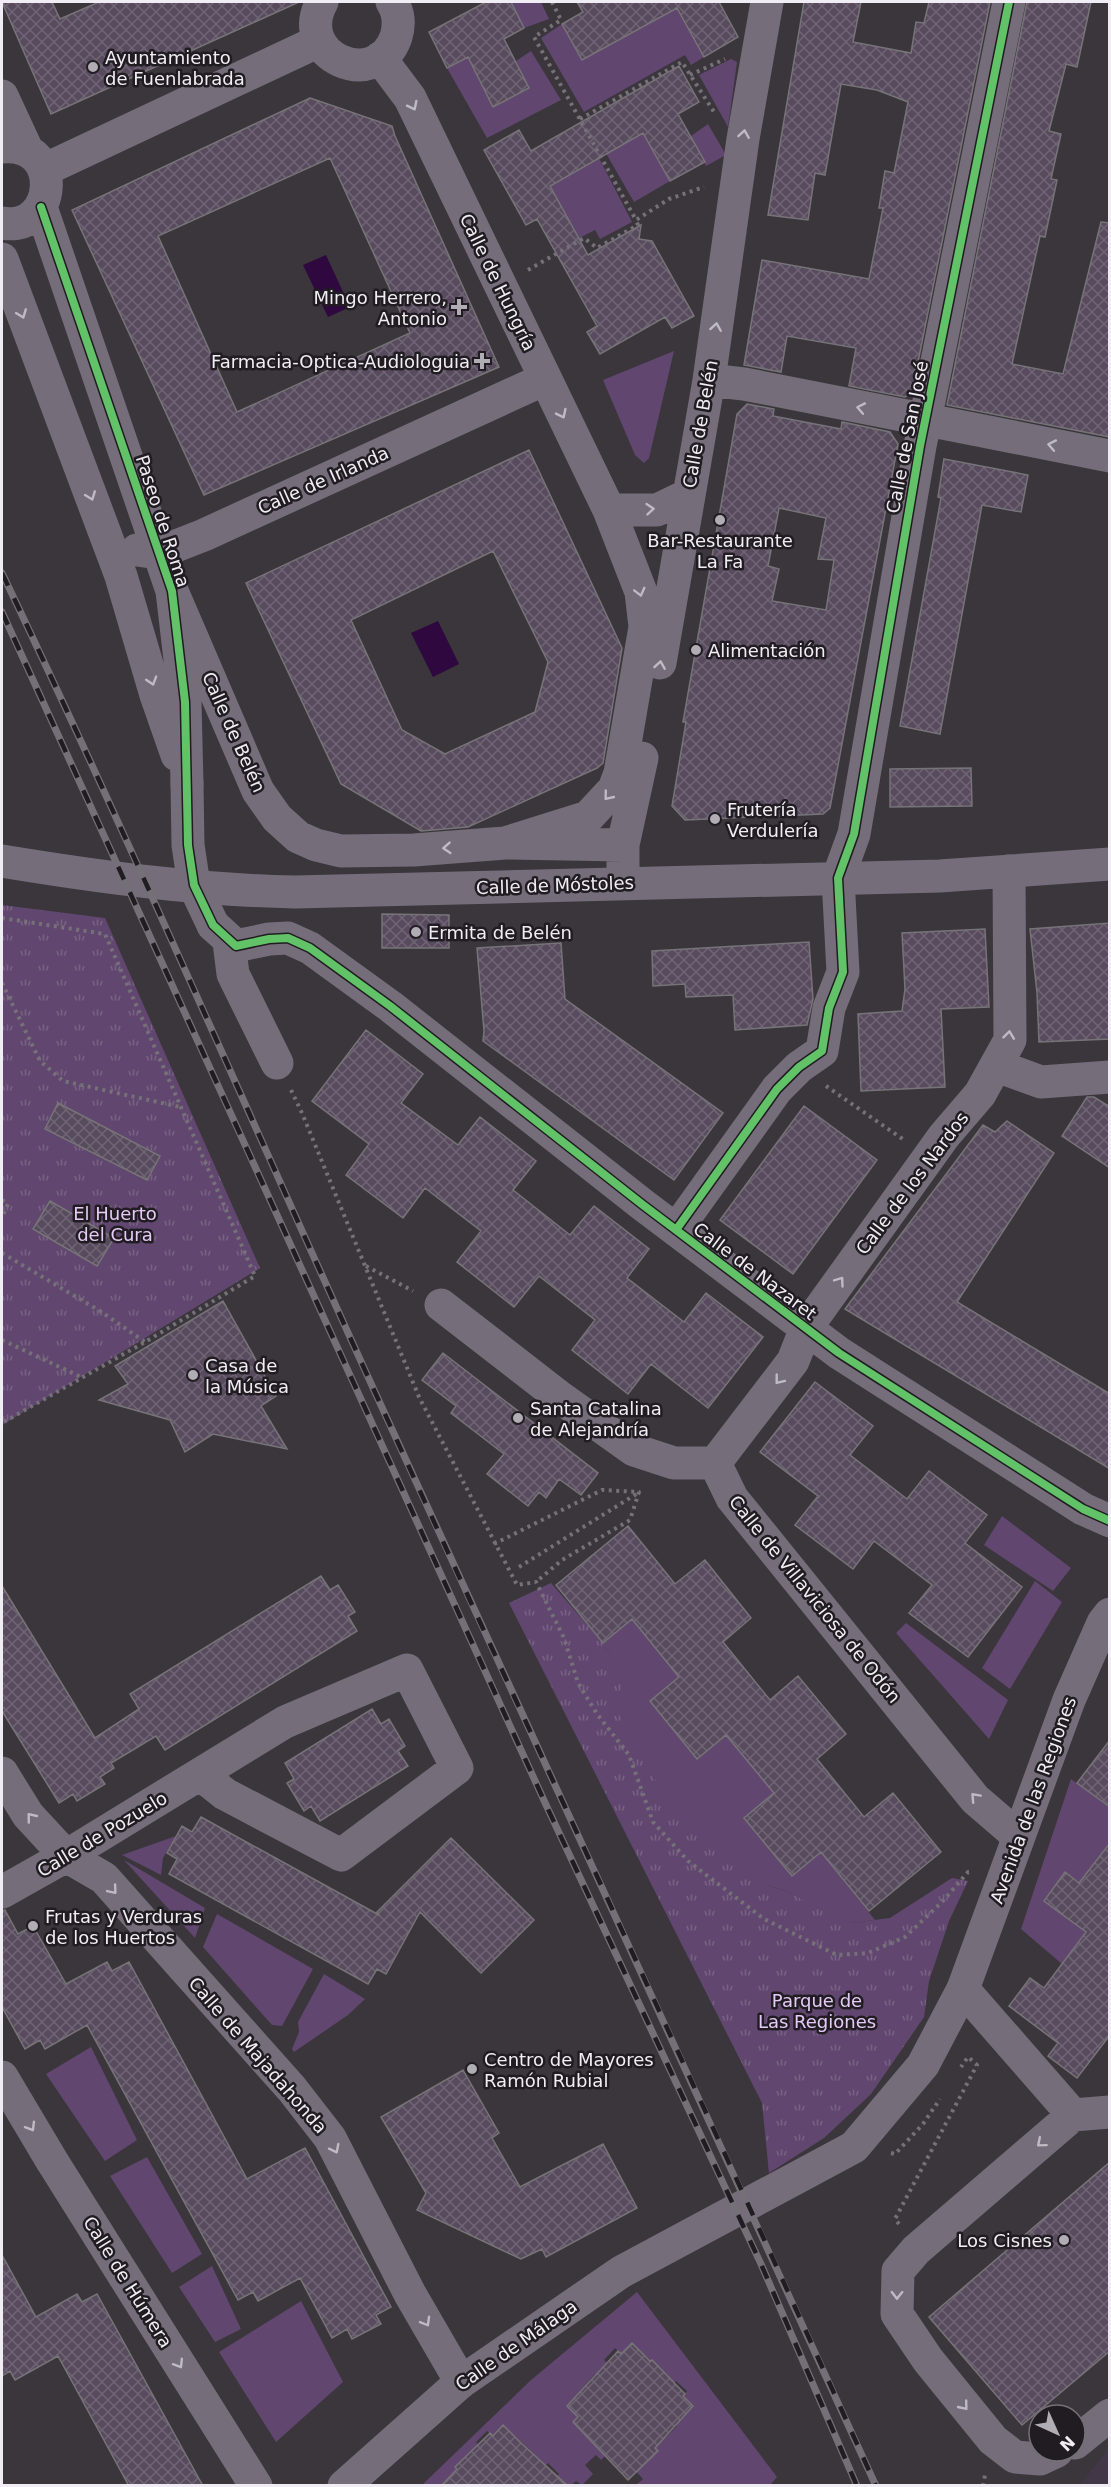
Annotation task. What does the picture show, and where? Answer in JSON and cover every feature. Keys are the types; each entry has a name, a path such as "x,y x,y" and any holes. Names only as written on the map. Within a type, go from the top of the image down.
{"main road":[{"path":"322,2 315,22 320,41 333,58 349,64 367,64 380,58 394,43 399,21 395,2"},
{"path":"24,156 320,41"},
{"name":"Calle de Móstoles","path":"2,861 88,875 236,891 446,889 623,883 838,890 940,876 1110,864"},
{"name":"Avenida de las Regiones","path":"704,2227 854,2147 923,2065 963,1989 1069,1700 1103,1623 1110,1614"},
{"name":"Calle de Málaga","path":"344,2486 461,2382 621,2272 704,2227"}],"street":[{"name":"Calle de Belén","path":"623,883 623,845 656,692 709,380 741,155 767,2"},
{"name":"Calle de San José","path":"838,890 854,834 925,421 1009,2"},
{"name":"Calle de Hungría","path":"380,58 410,98 609,510 641,592 645,627 625,741"},
{"path":"2,96 24,156 47,189 41,207 25,220 16,223 2,223"},
{"name":"Paseo de Roma","path":"41,207 172,591 185,702 188,845 194,885 221,934 233,974 277,1063"},
{"name":"Paseo de Roma","path":"2,259 121,576 156,695 187,784"},
{"name":"Calle de Irlanda","path":"158,553 204,535 545,379"},
{"path":"709,380 744,384 1110,456"},
{"path":"609,510 657,510 688,495"},
{"path":"102,527 117,541 136,549 158,553"},
{"name":"Calle de Belén","path":"172,591 258,791 277,818 298,837 316,845 341,851 414,850 506,843 623,845"},
{"name":"Calle de Belén","path":"506,843 588,817 614,789 620,772 625,741"},
{"name":"Calle de los Nardos","path":"715,1463 793,1361 806,1328 944,1136 980,1094 1010,1040 1009,871"},
{"path":"676,1230 777,1089 799,1067 822,1051 829,1008 843,972 838,890"},
{"name":"Calle de Nazaret","path":"221,934 236,946 269,939 288,938 310,948 839,1353 1083,1509 1110,1521"},
{"path":"997,1066 1041,1082 1110,1077"},
{"path":"441,1305 561,1398 634,1450 674,1463 715,1463"},
{"name":"Calle de Villaviciosa de Odón","path":"715,1463 732,1498 975,1799 1018,1836"},
{"name":"Calle de Pozuelo","path":"2,1892 66,1856 285,1722 407,1670 457,1768 341,1855 225,1794 201,1774"},
{"name":"Calle de Majadahonda","path":"2,1773 28,1815 66,1856 104,1878 292,2089 330,2138 410,2294 461,2382"},
{"path":"963,1989 1073,2115"},
{"name":"Calle de Húmera","path":"2,2077 58,2171 256,2486"},
{"path":"1027,2458 1015,2457 993,2440 928,2360 897,2314 897,2271 915,2250 1073,2115 1110,2112"},
{"path":"1087,2433 1110,2415"}],"path":[{"path":"500,285 584,238 597,248 638,225 534,37 561,20 552,2"},
{"path":"580,119 682,62 741,155"},
{"path":"636,220 669,199 704,187 732,222"},
{"path":"2,918 105,934 255,1276 145,1342 2,1423"},
{"path":"2,983 40,1060 63,1080 180,1107"},
{"path":"277,1063 302,1113 419,1397 516,1585 536,1582 562,1560 630,1520 639,1492"},
{"path":"799,1067 929,1157"},
{"path":"2,1200 8,1204 2,1217"},
{"path":"2,1253 100,1311 145,1342"},
{"path":"366,1266 441,1305"},
{"path":"2,1340 81,1377"},
{"path":"519,1567 647,1486"},
{"path":"494,1544 602,1490 639,1492"},
{"path":"536,1582 564,1638 578,1683 597,1714 629,1755 653,1822 688,1860 764,1919 837,1955 868,1953 905,1937 942,1902 968,1872 1008,1869"},
{"path":"915,2250 895,2218 977,2066 968,2057 956,2076"},
{"path":"854,2147 896,2154 923,2124 943,2095"}],"shaded area":[{"path":"326,255 350,307 328,317 303,265"},
{"path":"438,621 459,664 433,677 411,633"},
{"path":"1109,2447 1109,2485 1080,2485"}],"green space":[{"path":"511,2 541,2 549,19 524,28"},
{"path":"677,8 704,57 691,65 685,55 584,112 541,38 562,24 582,60"},
{"path":"531,51 561,100 487,138 447,68 468,57 494,107 529,88 516,61"},
{"path":"731,59 737,62 728,127 699,75"},
{"path":"588,122 643,133 670,181 634,202"},
{"path":"708,124 726,155 706,166 691,136"},
{"path":"599,158 632,222 600,239 595,230 556,250 550,186"},
{"path":"674,351 649,458 644,463 635,455 603,380"},
{"name":"El Huerto del Cura","path":"2,905 105,918 260,1268 2,1425"},
{"path":"1002,1516 1071,1568 1053,1591 984,1545"},
{"path":"1035,1581 1062,1602 1010,1689 982,1668"},
{"name":"Parque de Las Regiones","path":"551,1583 603,1643 752,1869 769,1886 787,1891 851,1923 890,1918 952,1878 968,1881 949,1921 929,1981 924,2017 871,2094 824,2138 769,2173 762,2103 509,1603"},
{"path":"632,1619 679,1677 697,1759 726,1735 774,1793 792,1876 821,1852 875,1920 851,1923 842,1921 787,1891 769,1886 689,1816 649,1773 613,1703 626,1679 603,1643"},
{"path":"906,1623 1008,1700 989,1739 896,1633"},
{"path":"1071,1779 1109,1807 1109,1843 1085,1875 1087,1888 1065,1872 1044,1901 1085,1932 1062,1964 1021,1929"},
{"path":"176,1836 163,1858 161,1875 122,1855"},
{"path":"124,1860 205,1908 195,1938"},
{"path":"217,1914 313,1969 282,2026 272,2025 203,1947"},
{"path":"324,1974 365,1999 348,2015 294,2052 292,2049 299,2032 298,2022"},
{"path":"91,2047 137,2140 105,2161 46,2074"},
{"path":"147,2157 202,2254 172,2273 110,2176"},
{"path":"212,2266 241,2329 215,2342 179,2287"},
{"path":"637,2292 777,2477 770,2485 636,2485 643,2479 632,2467 642,2435 653,2424 666,2437 677,2426 675,2424 683,2396 687,2391 676,2381 662,2395 662,2371 632,2343 621,2354 615,2348 604,2360 612,2368 601,2380 595,2374 567,2406 578,2417 573,2422 583,2433 609,2452 601,2460 596,2455 585,2465 593,2474 582,2485 576,2481 571,2485 558,2485 553,2480 559,2474 548,2463 533,2478 522,2467 534,2454 503,2425 493,2436 487,2431 476,2442 484,2451 457,2469 441,2485 421,2486 531,2380"},
{"path":"301,2301 343,2382 276,2442 219,2352"}],"building":[{"name":"Ayuntamiento de Fuenlabrada","path":"2,2 52,2 60,19 99,2 299,2 51,114"},
{"path":"486,2 511,2 524,28 504,39 529,88 493,107 468,57 447,68 429,32"},
{"path":"577,2 719,2 738,37 704,57 677,8 582,60 562,24 583,12"},
{"path":"804,2 861,2 853,42 911,53 916,22 924,23 929,2 990,2 912,392 905,397 849,386 856,348 787,336 781,372 744,365 762,260 869,279 883,208 879,208 885,171 894,173 908,102 877,90 841,84 825,175 815,173 808,220 768,215"},
{"path":"1027,2 1091,2 1077,67 1066,64 1049,131 1061,134 1051,179 1057,180 1045,237 1040,236 1012,364 1063,374 1101,222 1110,223 1110,437 947,405"},
{"path":"679,66 699,102 678,114 705,162 670,181 643,133 550,186 588,255 641,225 639,239 652,241 694,316 672,328 665,317 600,354 587,332 597,326 537,219 526,225 484,150 519,130 531,151"},
{"path":"310,98 392,126 499,367 204,495 72,210","holes":["330,158 410,333 237,412 158,236"]},
{"path":"747,404 774,409 773,416 841,429 842,422 890,432 898,444 830,808 823,814 685,820 672,806 686,722 683,722 737,414","holes":["779,508 826,518 818,559 834,560 826,610 772,601 779,569 768,566"]},
{"path":"529,450 622,648 603,763 597,768 468,827 421,831 341,784 246,583","holes":["493,551 548,662 535,712 445,754 402,730 351,620"]},
{"path":"944,459 1028,475 1021,512 982,505 940,734 900,726 941,498 938,497"},
{"path":"971,768 972,806 890,807 890,769"},
{"name":"Ermita de Belén","path":"382,914 449,915 449,948 382,948"},
{"path":"1110,923 1110,1039 1039,1042 1037,993 1030,929"},
{"path":"985,929 989,1007 941,1009 945,1087 861,1091 858,1014 902,1011 905,989 902,933"},
{"path":"809,942 813,999 807,1025 735,1030 733,995 686,997 685,984 653,986 652,951"},
{"path":"561,943 565,999 723,1113 674,1180 483,1041 477,948"},
{"path":"366,1030 423,1074 401,1103 458,1145 480,1117 536,1161 513,1190 570,1235 594,1206 649,1249 627,1278 684,1322 706,1293 763,1337 708,1408 651,1364 628,1394 572,1350 595,1320 539,1276 514,1307 457,1262 481,1231 425,1188 403,1218 346,1175 369,1144 312,1101"},
{"path":"1087,1097 1094,1097 1110,1107 1110,1168 1062,1136"},
{"path":"58,1103 160,1156 147,1180 45,1129"},
{"path":"804,1106 877,1160 793,1274 720,1220"},
{"path":"1007,1121 1054,1153 957,1302 1110,1394 1110,1469 845,1309 983,1125 995,1132"},
{"path":"50,1201 114,1238 97,1266 33,1229"},
{"name":"Casa de la Música","path":"223,1301 276,1396 261,1406 287,1449 213,1434 185,1452 170,1420 99,1400 128,1384 115,1366"},
{"path":"443,1353 598,1473 581,1495 559,1479 546,1498 539,1492 528,1506 487,1474 504,1454 451,1413 456,1406 422,1380"},
{"path":"815,1382 873,1426 850,1455 907,1499 929,1471 987,1515 965,1543 1022,1587 968,1657 909,1613 932,1585 874,1541 853,1569 795,1525 818,1496 760,1452"},
{"path":"628,1526 675,1584 705,1560 751,1618 723,1642 770,1700 798,1676 846,1734 817,1759 864,1817 893,1793 941,1852 869,1911 821,1852 792,1876 744,1818 774,1793 726,1735 697,1759 650,1701 679,1677 632,1619 603,1643 556,1585"},
{"path":"321,1576 330,1590 338,1585 355,1612 348,1616 357,1631 165,1750 156,1736 111,1763 114,1768 100,1777 105,1784 77,1801 73,1794 59,1803 2,1711 2,1586 95,1738 139,1709 130,1694"},
{"path":"372,1709 381,1724 389,1719 405,1746 398,1751 408,1766 320,1821 311,1806 304,1811 287,1783 294,1779 285,1763"},
{"path":"1110,1740 1110,1807 1077,1783"},
{"path":"201,1817 379,1915 377,1912 451,1838 534,1920 481,1973 420,1912 386,1974 377,1969 368,1984 169,1874 177,1859 167,1853 182,1826 192,1832"},
{"path":"1110,1843 1110,2035 1077,2078 1048,2056 1058,2043 1009,2006 1030,1978 1044,1988 1086,1932 1044,1901 1065,1872 1079,1883"},
{"path":"5,1910 18,1934 33,1926 66,1984 107,1962 112,1971 129,1962 247,2179 305,2148 391,2307 376,2315 381,2324 352,2339 347,2329 332,2338 300,2278 258,2301 253,2292 238,2300 87,2025 45,2049 40,2040 25,2049 2,2007 2,1911"},
{"path":"463,2070 499,2133 492,2138 520,2187 603,2144 637,2208 546,2257 542,2249 521,2259 417,2210 426,2193 381,2117"},
{"name":"Los Cisnes","path":"1110,2162 1110,2351 1048,2403 1027,2403 1027,2421 1022,2425 929,2317"},
{"path":"2,2255 36,2317 77,2294 82,2302 97,2294 203,2486 129,2486 58,2356 15,2380 10,2371 2,2376"},
{"path":"632,2343 685,2394 683,2396 693,2406 655,2448 658,2451 628,2480 573,2422 578,2417 567,2406 618,2351 621,2354"},
{"path":"503,2425 568,2486 441,2486 457,2469 455,2467 490,2433 493,2436"}],"railway":[{"path":"2,573 97,776 436,1527 876,2486"},
{"path":"2,612 547,1807 761,2264 857,2486"}],"cycle path":[{"path":"676,1230 777,1089 799,1067 822,1051 829,1008 843,972 838,878 854,834 920,446 1009,2"},
{"path":"41,207 172,591 185,702 188,845 194,885 213,925 236,946 269,939 288,938 310,948 390,1006 643,1205 839,1353 1083,1509 1110,1521"}],"place":[{"name":"Ayuntamiento de Fuenlabrada","path":"93,67"},
{"name":"Mingo Herrero, Antonio","path":"459,307"},
{"name":"Farmacia-Optica-Audiologuia","path":"482,361"},
{"name":"Bar-Restaurante La Fa","path":"720,520"},
{"name":"Alimentación","path":"696,650"},
{"name":"Frutería Verdulería","path":"715,819"},
{"name":"Ermita de Belén","path":"416,932"},
{"name":"Casa de la Música","path":"193,1375"},
{"name":"Santa Catalina de Alejandría","path":"518,1418"},
{"name":"Frutas y Verduras de los Huertos","path":"33,1926"},
{"name":"Centro de Mayores Ramón Rubial","path":"472,2069"},
{"name":"Los Cisnes","path":"1064,2240"}]}
